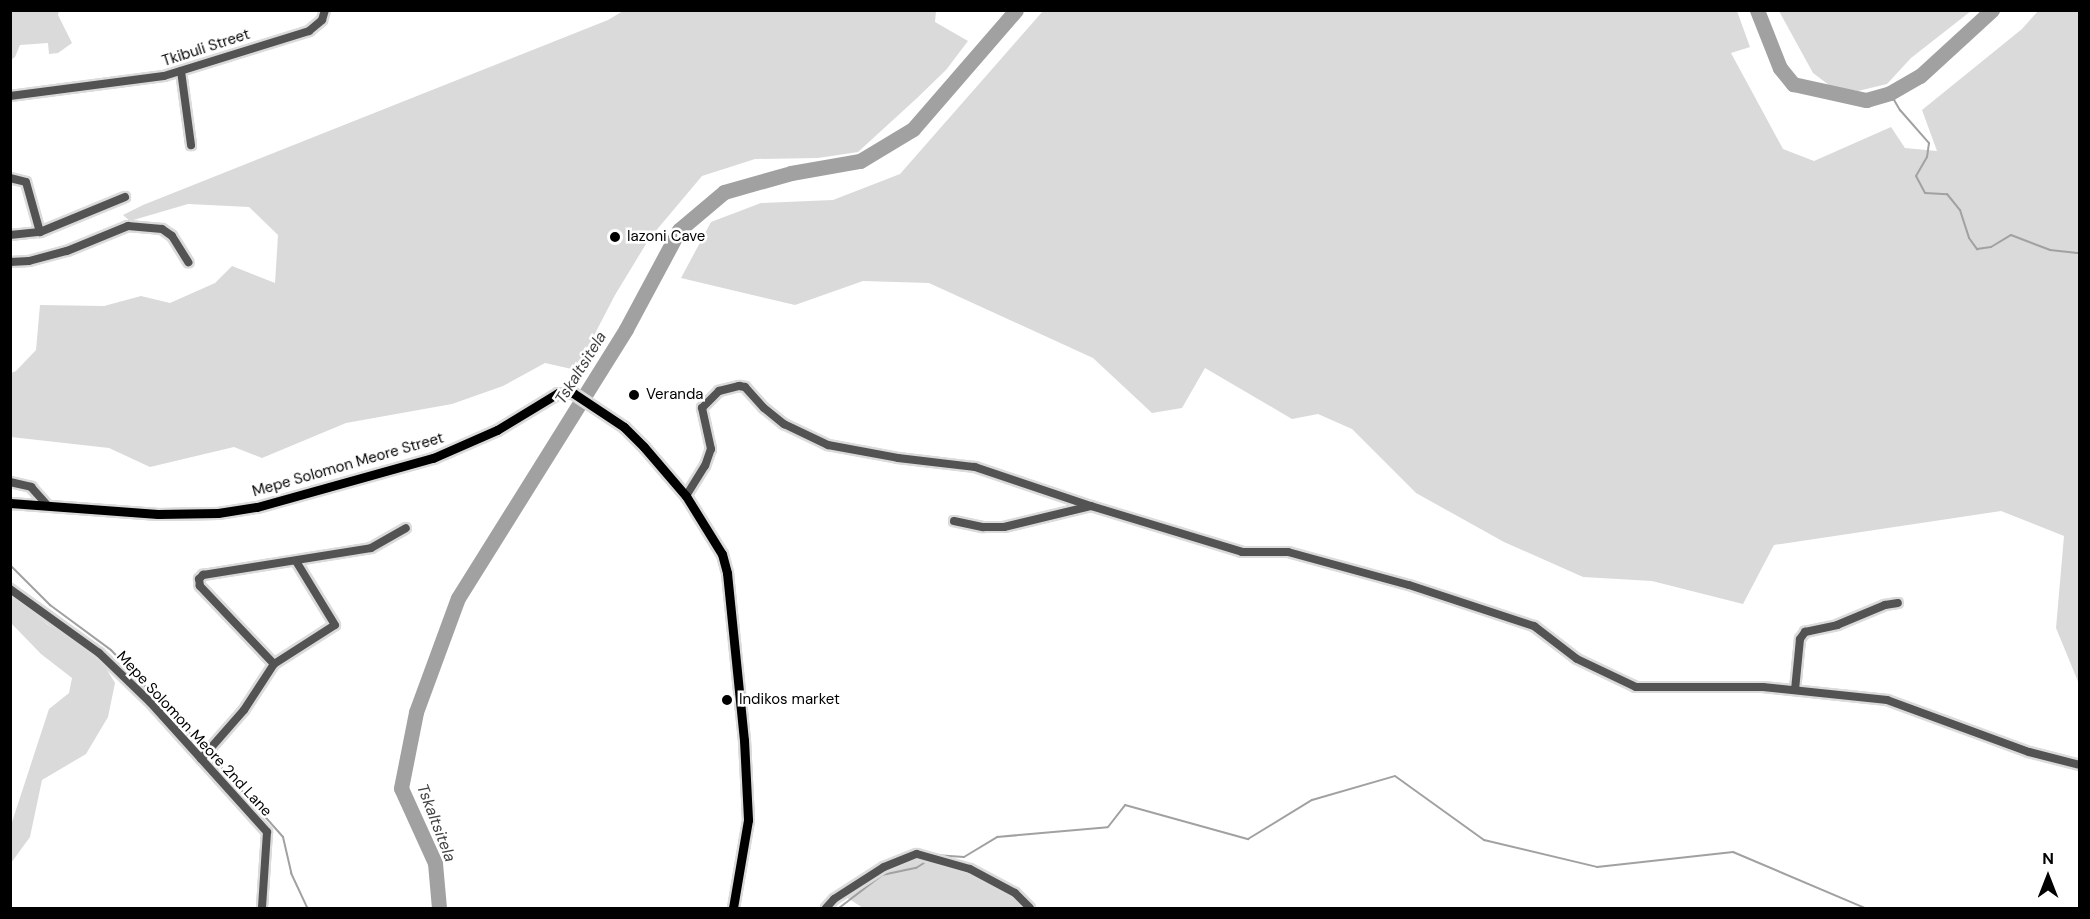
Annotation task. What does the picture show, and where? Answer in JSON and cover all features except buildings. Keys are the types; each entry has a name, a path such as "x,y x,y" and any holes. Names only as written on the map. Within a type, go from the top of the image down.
{"main road":[{"name":"Mepe Solomon Meore Street","path":"10,503 170,514 218,513 257,507 433,458 497,430 558,393 573,393 608,416 644,447 686,496"},
{"path":"686,496 722,554 727,573 744,740 748,820 735,908"}],"street":[{"name":"Tkibuli Street","path":"10,96 164,76 309,31 322,20 325,10"},
{"path":"182,71 191,145"},
{"path":"10,178 26,182 40,232"},
{"path":"10,235 40,232 125,197"},
{"path":"10,262 28,261 67,251 129,226 162,229 172,236 188,262"},
{"path":"686,496 705,466 711,448 702,408 719,391 738,386 750,392 774,417 812,439 887,456 975,467 1091,506 1242,552 1288,552 1409,585 1534,626 1577,659 1636,687 1763,687 1887,700 2029,752 2079,765"},
{"path":"10,482 31,487 48,506"},
{"path":"954,521 983,527 1004,527 1091,506"},
{"path":"274,664 200,586 199,579 203,574 371,548 406,528"},
{"path":"201,759 244,710 274,664 335,625 296,561"},
{"name":"Mepe Solomon Meore 2nd Lane","path":"10,589 99,653 150,702 267,832 262,909"},
{"path":"1795,690 1800,639 1805,632 1837,625 1885,605 1898,603"},
{"path":"826,909 834,899 884,867 917,854 970,869 1015,893 1030,909"}],"shaded area":[{"path":"11,10 59,11 58,15 72,43 58,53 49,54 48,43 20,45 15,57 11,60"},
{"path":"623,11 936,11 935,22 968,41 946,70 858,152 818,158 755,159 702,176 649,239 615,295 576,370 545,363 503,386 452,404 346,423 262,458 234,447 150,467 109,448 11,437 11,373 16,371 36,350 40,305 104,306 141,296 170,303 215,283 232,266 275,283 278,235 249,207 188,204 130,221 123,215 143,205 608,20"},
{"path":"1043,11 1737,11 1750,47 1731,53 1783,149 1814,161 1891,127 1905,148 1937,151 1922,110 2022,29 2038,11 2079,11 2079,684 2056,628 2064,536 2001,511 1774,545 1743,604 1652,581 1583,577 1504,542 1416,493 1352,429 1318,414 1292,419 1205,368 1182,408 1152,413 1093,358 929,283 863,281 795,305 681,278 711,222 761,203 833,200 900,174"},
{"path":"1779,11 1971,11 1911,58 1887,84 1858,91 1833,88 1813,73"},
{"path":"10,595 48,625 98,655 115,683 108,717 86,754 42,780 30,837 11,863 11,825 49,709 69,693 72,678 41,654 11,623"},
{"path":"927,858 969,866 1029,908 863,908 843,895 883,868 913,859"}],"waterway":[{"name":"Tskaltsitela","path":"439,908 435,863 401,788 416,712 458,598 626,329 679,230 724,192 791,173 860,161 913,129 1016,10"},
{"name":"Tskaltsitela","path":"1757,10 1780,68 1793,84 1866,100 1890,93 1920,76 1992,10"},
{"path":"1890,93 1900,110 1929,143 1927,157 1916,176 1925,193 1947,194 1960,210 1969,238 1977,249 1991,247 2011,235 2050,250 2080,253"},
{"path":"10,565 50,605 111,650 203,747"},
{"path":"212,757 283,837 291,873 307,908"},
{"path":"935,855 964,857 997,837 1108,827 1125,805 1248,839 1312,800 1395,776 1484,840 1597,867 1733,852 1865,908"},
{"path":"839,908 882,875 916,868 924,863"}],"place":[{"name":"Iazoni Cave","path":"615,237"},
{"name":"Veranda","path":"634,395"},
{"name":"Indikos market","path":"727,700"}]}
